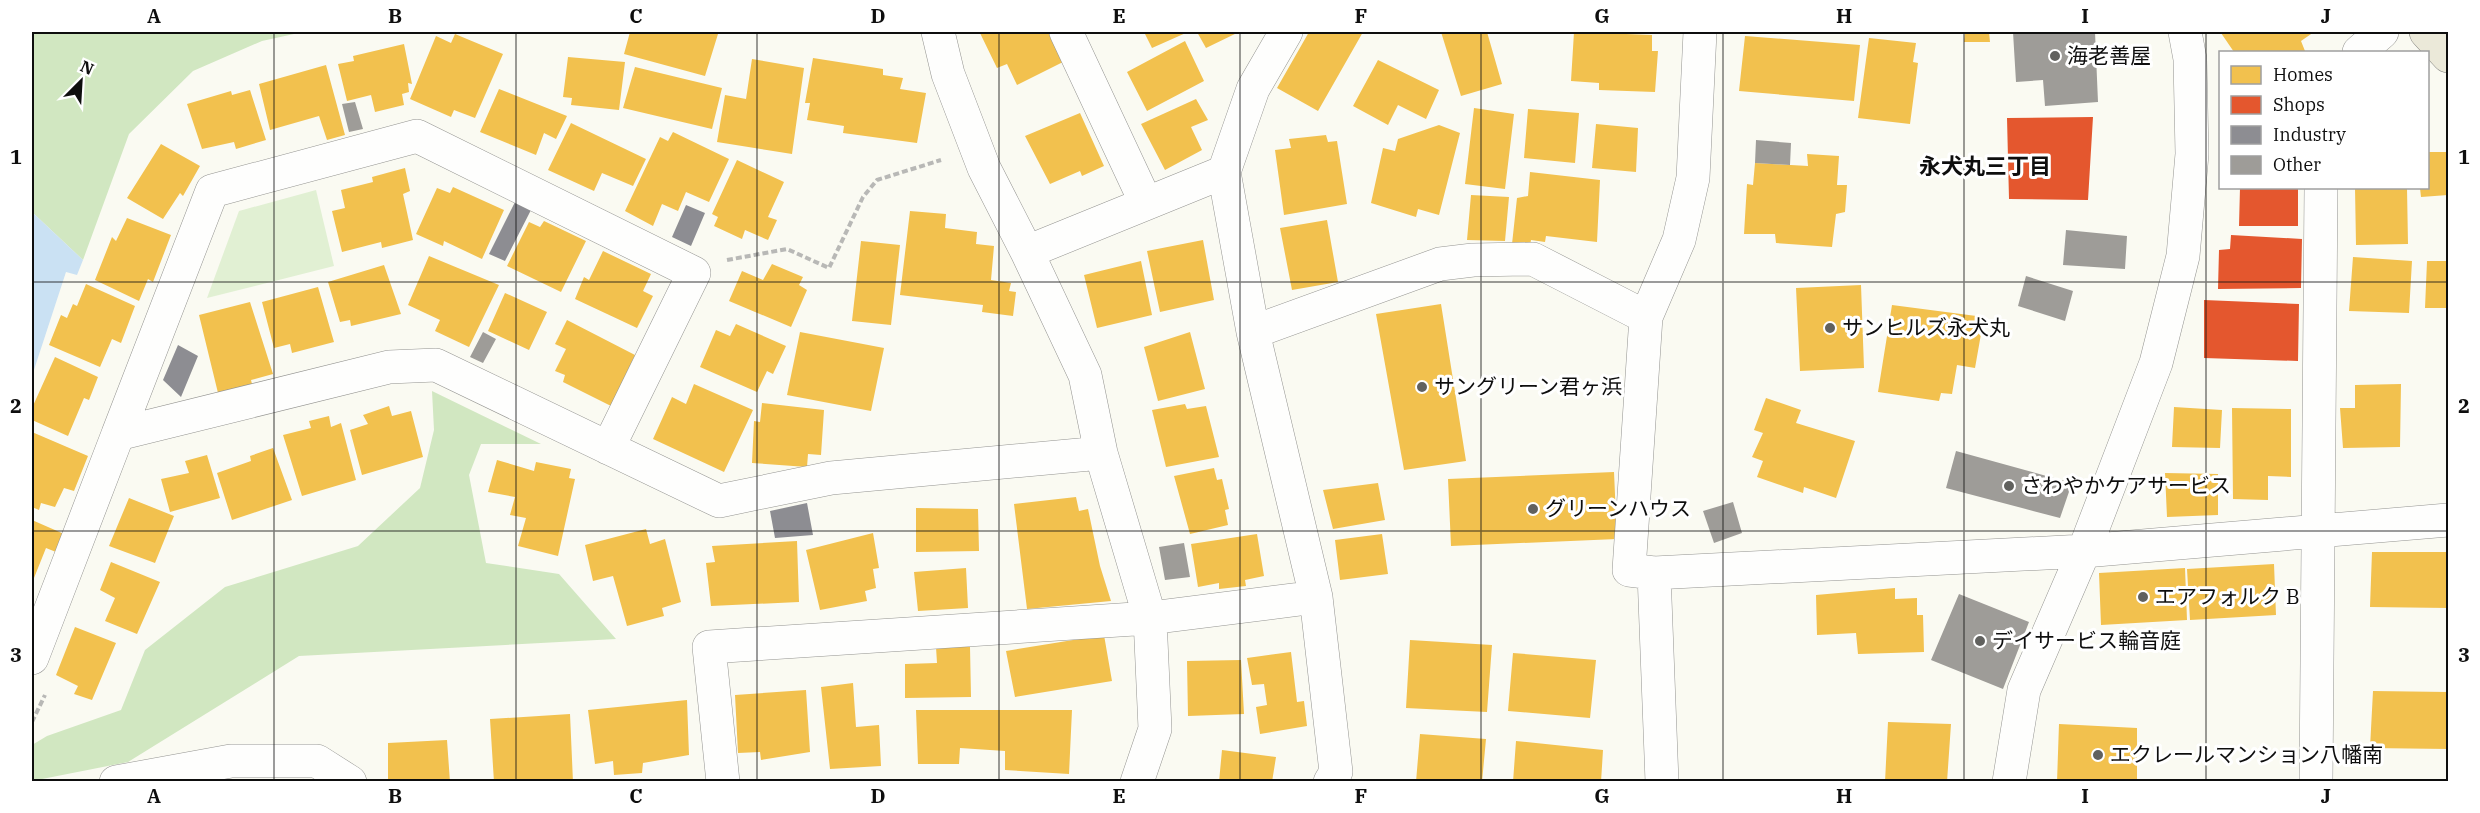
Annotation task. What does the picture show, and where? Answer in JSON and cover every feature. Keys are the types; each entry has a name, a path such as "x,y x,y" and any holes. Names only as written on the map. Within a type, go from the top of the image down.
{"main road":[{"path":"2426,32 2448,56"}],"street":[{"path":"938,32 948,74 984,168 1027,252 1085,375 1101,453 1150,618 1155,729 1137,782"},
{"path":"1066,32 1146,203"},
{"path":"1286,32 1253,89 1224,172 1253,332 1316,597 1339,778"},
{"path":"1662,782 1641,571 1646,317 1679,240 1693,178 1700,32"},
{"path":"2009,782 2024,690 2084,551 2156,363 2183,256 2192,154 2190,59 2185,32"},
{"path":"2360,51 2382,32"},
{"path":"32,658 212,191 417,136 694,273 608,448"},
{"path":"1027,252 1224,172"},
{"path":"2316,782 2321,189"},
{"path":"1253,332 1440,264 1473,260 1533,259 1646,317"},
{"path":"118,434 389,367 436,364 719,501 831,478 1101,453"},
{"path":"1641,571 2084,551 2448,520"},
{"path":"723,782 709,647 1150,618 1316,597"},
{"path":"116,782 231,761 317,761 350,782"}],"path":[{"path":"694,273 720,261 787,249 829,268 863,197 877,180 976,149"}],"green space":[{"path":"32,32 303,32 262,41 193,71 129,134 83,260 32,212"},
{"path":"316,190 334,266 207,298 239,211"},
{"path":"432,391 541,444 481,444 469,475 486,563 559,574 616,639 299,656 128,762 32,781 32,745 47,736 121,710 145,650 225,587 358,546 420,488 434,430"}],"water":[{"path":"32,212 83,260 77,275 66,272 32,376"}],"building: Homes":[{"path":"630,32 718,34 705,76 624,54"},
{"path":"1048,32 1063,62 1017,85 1007,64 997,68 980,33"},
{"path":"1144,32 1188,32 1152,48"},
{"path":"1197,32 1239,32 1206,48"},
{"path":"1309,32 1363,32 1318,111 1277,88"},
{"path":"1441,32 1487,32 1502,84 1461,96"},
{"path":"1574,32 1652,35 1652,51 1658,51 1655,92 1599,90 1599,83 1571,81"},
{"path":"1965,32 1989,32 1990,42 1964,42"},
{"path":"2314,32 2301,41 2305,51 2233,51 2221,33"},
{"path":"455,34 503,54 475,118 454,110 451,117 410,99 436,36 451,43"},
{"path":"1745,36 1860,45 1854,101 1739,91"},
{"path":"1869,38 1916,43 1913,62 1918,63 1910,124 1858,118"},
{"path":"1185,41 1204,81 1147,111 1127,72"},
{"path":"404,44 412,84 408,83 409,92 402,94 404,105 375,112 371,95 347,101 338,64 354,61 353,56"},
{"path":"568,57 625,62 619,110 571,105 572,98 563,97"},
{"path":"813,58 883,69 883,75 903,78 900,89 926,93 917,143 843,133 844,126 807,120 810,103 805,103"},
{"path":"752,59 804,68 792,154 717,142 725,95 746,99"},
{"path":"1378,60 1439,90 1426,119 1398,105 1388,125 1353,106"},
{"path":"326,65 345,135 327,140 319,116 270,130 259,84"},
{"path":"635,67 722,88 712,129 623,108"},
{"path":"499,89 567,116 556,139 544,133 536,155 480,132"},
{"path":"250,90 266,140 236,149 234,142 202,149 187,104 231,91 232,95"},
{"path":"1196,99 1208,120 1191,127 1202,150 1165,170 1141,124"},
{"path":"1474,108 1514,114 1505,189 1465,184"},
{"path":"1528,109 1579,113 1575,163 1524,158"},
{"path":"1080,113 1104,166 1082,176 1080,171 1050,184 1025,136"},
{"path":"571,123 646,159 633,186 602,173 594,191 548,170"},
{"path":"1596,124 1638,128 1636,172 1592,168"},
{"path":"1439,125 1460,133 1439,215 1418,209 1416,217 1371,203 1383,148 1395,151 1398,139"},
{"path":"673,132 729,159 709,202 686,192 678,211 662,204 653,226 625,211 660,137 668,141"},
{"path":"1326,135 1328,142 1337,141 1347,204 1284,215 1275,150 1291,148 1289,139"},
{"path":"161,144 200,166 183,196 180,193 163,219 127,198"},
{"path":"2429,152 2448,152 2448,195 2421,197 2420,189 2429,189"},
{"path":"1807,154 1839,156 1837,185 1847,185 1845,212 1836,214 1832,247 1776,243 1775,234 1744,234 1747,184 1753,185 1755,163 1808,166"},
{"path":"737,160 784,182 768,217 777,220 768,240 745,230 742,239 714,226 718,217 712,214"},
{"path":"405,168 410,191 403,194 413,240 382,248 381,242 342,252 332,211 345,208 341,190 373,182 372,177"},
{"path":"1530,172 1600,180 1597,242 1546,236 1545,242 1531,240 1530,246 1512,244 1517,198 1528,196"},
{"path":"453,187 504,210 482,259 444,241 443,246 416,234 437,188 450,193"},
{"path":"2355,189 2407,189 2408,244 2356,245"},
{"path":"1471,195 1509,197 1505,241 1467,240"},
{"path":"910,211 946,214 945,228 977,232 976,244 994,246 991,280 1011,283 1009,291 1016,292 1013,316 982,312 983,305 900,295"},
{"path":"127,218 171,235 153,282 148,279 139,301 95,280 112,237 116,241"},
{"path":"1327,220 1338,282 1292,290 1280,228"},
{"path":"544,221 586,241 561,292 507,266 529,222 540,227"},
{"path":"1203,240 1214,300 1160,312 1147,251"},
{"path":"861,241 900,245 891,325 852,321"},
{"path":"603,251 651,274 643,291 653,296 637,328 575,299 584,277 589,280"},
{"path":"429,256 499,285 469,347 435,331 440,320 408,305"},
{"path":"2353,257 2412,261 2409,313 2349,311"},
{"path":"1141,261 1152,315 1097,328 1084,275"},
{"path":"2427,261 2448,261 2448,308 2425,308"},
{"path":"772,264 803,277 799,285 807,290 791,327 729,301 742,271 763,280"},
{"path":"384,265 401,314 351,326 350,320 340,322 328,282"},
{"path":"86,284 135,306 121,343 112,339 100,367 49,345 61,315 67,318 73,304 77,306"},
{"name":"サンヒルズ永犬丸","path":"1861,285 1864,368 1800,371 1796,288"},
{"path":"318,287 334,342 292,353 290,344 274,348 262,302"},
{"path":"505,293 547,312 529,350 488,331"},
{"path":"250,302 273,374 251,380 252,384 218,393 199,315"},
{"name":"サングリーン君ヶ浜","path":"1441,304 1466,461 1404,470 1376,314"},
{"path":"1892,305 1984,317 1975,368 1957,365 1952,394 1941,393 1939,401 1878,392"},
{"path":"567,320 635,355 611,406 563,382 565,375 555,371 566,349 555,344"},
{"path":"736,324 786,346 773,374 767,371 757,392 700,367 716,330 730,336"},
{"path":"800,332 884,348 871,411 787,395"},
{"path":"1190,332 1205,389 1158,401 1144,347"},
{"path":"55,357 98,377 89,400 84,398 68,436 32,420 32,408"},
{"path":"694,384 753,410 724,472 653,439 672,397 686,404"},
{"path":"2401,384 2400,447 2343,448 2340,408 2355,408 2355,385"},
{"path":"1766,398 1801,410 1796,423 1855,441 1836,498 1804,487 1803,493 1757,477 1763,461 1752,457 1763,433 1754,430"},
{"path":"762,403 824,410 821,455 808,454 807,467 752,463 754,421 760,422"},
{"path":"1185,404 1187,409 1206,406 1219,457 1166,467 1152,410"},
{"path":"389,406 392,416 411,411 423,457 362,475 350,430 368,424 363,415"},
{"path":"2174,407 2222,410 2220,448 2172,447"},
{"path":"2232,408 2291,409 2291,477 2268,476 2268,500 2233,499"},
{"path":"329,416 331,427 341,423 356,480 302,496 283,435 311,428 309,421"},
{"path":"32,432 88,456 74,491 64,488 55,507 41,503 39,510 32,507"},
{"path":"273,448 292,500 232,520 217,473 251,461 250,456"},
{"path":"207,455 220,498 170,512 161,479 189,473 185,461"},
{"path":"497,460 534,471 536,462 571,469 569,478 575,479 558,556 518,546 526,518 510,515 515,497 488,492"},
{"path":"1214,468 1217,480 1222,479 1229,509 1225,510 1228,525 1190,534 1174,476"},
{"name":"グリーンハウス","path":"1614,472 1617,539 1451,546 1448,479"},
{"path":"2165,473 2218,474 2218,515 2167,517"},
{"path":"1378,483 1385,520 1333,529 1323,490"},
{"path":"1076,497 1079,511 1088,509 1100,566 1111,601 1027,609 1014,504"},
{"path":"129,498 174,516 155,563 109,546"},
{"path":"916,508 978,509 979,551 916,552"},
{"path":"32,520 64,534 56,552 46,548 32,583"},
{"path":"646,529 650,544 665,539 681,602 662,608 664,616 627,626 613,576 593,581 585,545"},
{"path":"873,533 879,568 873,569 876,588 865,591 867,601 820,610 806,550"},
{"path":"1257,534 1264,576 1245,580 1246,586 1219,589 1219,583 1198,587 1191,544"},
{"path":"1382,534 1388,574 1340,580 1335,540"},
{"path":"797,541 799,602 711,606 706,563 715,562 712,546"},
{"path":"2372,552 2448,552 2448,608 2370,607"},
{"path":"111,562 160,582 137,634 105,621 115,598 100,590"},
{"path":"2274,564 2276,615 2190,620 2187,569"},
{"path":"966,568 968,608 918,611 914,572"},
{"name":"エアフォルク B","path":"2185,568 2187,620 2101,625 2099,573"},
{"path":"1895,588 1895,599 1917,598 1917,615 1923,615 1924,652 1858,654 1856,633 1817,635 1816,595"},
{"path":"75,627 116,643 92,700 74,694 78,686 56,675"},
{"path":"1104,635 1112,681 1015,697 1006,651"},
{"path":"1410,640 1492,645 1487,712 1406,708"},
{"path":"936,647 970,647 971,697 905,698 905,664 937,663"},
{"path":"1291,652 1297,702 1304,701 1307,726 1260,734 1256,707 1267,705 1264,684 1252,685 1247,658"},
{"path":"1513,653 1596,660 1590,718 1508,711"},
{"path":"1241,660 1244,714 1188,716 1187,661"},
{"path":"853,683 856,727 879,725 881,766 830,769 821,687"},
{"path":"806,690 810,752 761,760 760,752 738,753 735,695"},
{"path":"2373,691 2448,692 2448,749 2370,748"},
{"path":"687,700 689,755 643,763 642,773 614,775 613,761 595,764 588,710"},
{"path":"916,710 1072,710 1069,774 1005,770 1005,751 960,748 959,764 918,764"},
{"path":"570,714 573,782 494,782 490,719"},
{"path":"1888,722 1951,724 1947,782 1885,782"},
{"name":"エクレールマンション八幡南","path":"2059,724 2137,728 2137,782 2057,782"},
{"path":"1420,734 1486,739 1482,782 1416,782"},
{"path":"447,740 450,782 388,782 388,743"},
{"path":"1516,741 1603,750 1601,782 1513,782"},
{"path":"1222,750 1276,757 1272,782 1219,782"}],"building: Shops":[{"path":"2093,117 2088,200 2009,199 2007,118"},
{"path":"2240,189 2298,189 2298,226 2239,226"},
{"path":"2231,235 2302,239 2301,288 2218,289 2219,250 2230,249"},
{"path":"2204,300 2299,304 2298,361 2204,358"}],"building: Industry":[{"path":"515,202 531,210 505,261 489,254"},
{"path":"686,205 705,213 691,246 672,237"},
{"path":"178,345 198,356 181,397 163,380"},
{"path":"807,503 813,535 775,538 770,511"}],"building: Other":[{"name":"海老善屋","path":"2013,32 2095,32 2098,102 2045,106 2043,80 2016,82"},
{"path":"355,102 363,129 349,132 342,104"},
{"path":"1756,140 1791,143 1790,165 1755,163"},
{"path":"2066,230 2127,236 2125,269 2063,265"},
{"path":"2026,276 2073,291 2065,321 2018,306"},
{"path":"483,332 496,339 483,363 470,357"},
{"name":"さわやかケアサービス","path":"1956,451 2072,483 2060,518 1946,488"},
{"path":"1733,502 1742,533 1714,543 1703,511"},
{"path":"1184,543 1190,577 1165,580 1159,547"},
{"name":"デイサービス輪音庭","path":"1959,594 2029,622 2003,689 1931,660"}],"place":[{"name":"海老善屋","path":"2055,56"},
{"name":"サンヒルズ永犬丸","path":"1830,328"},
{"name":"サングリーン君ヶ浜","path":"1422,387"},
{"name":"さわやかケアサービス","path":"2009,486"},
{"name":"グリーンハウス","path":"1533,509"},
{"name":"エアフォルク B","path":"2143,597"},
{"name":"デイサービス輪音庭","path":"1980,641"},
{"name":"エクレールマンション八幡南","path":"2098,755"}],"district":[{"name":"永犬丸三丁目","path":"1985,166"}]}
